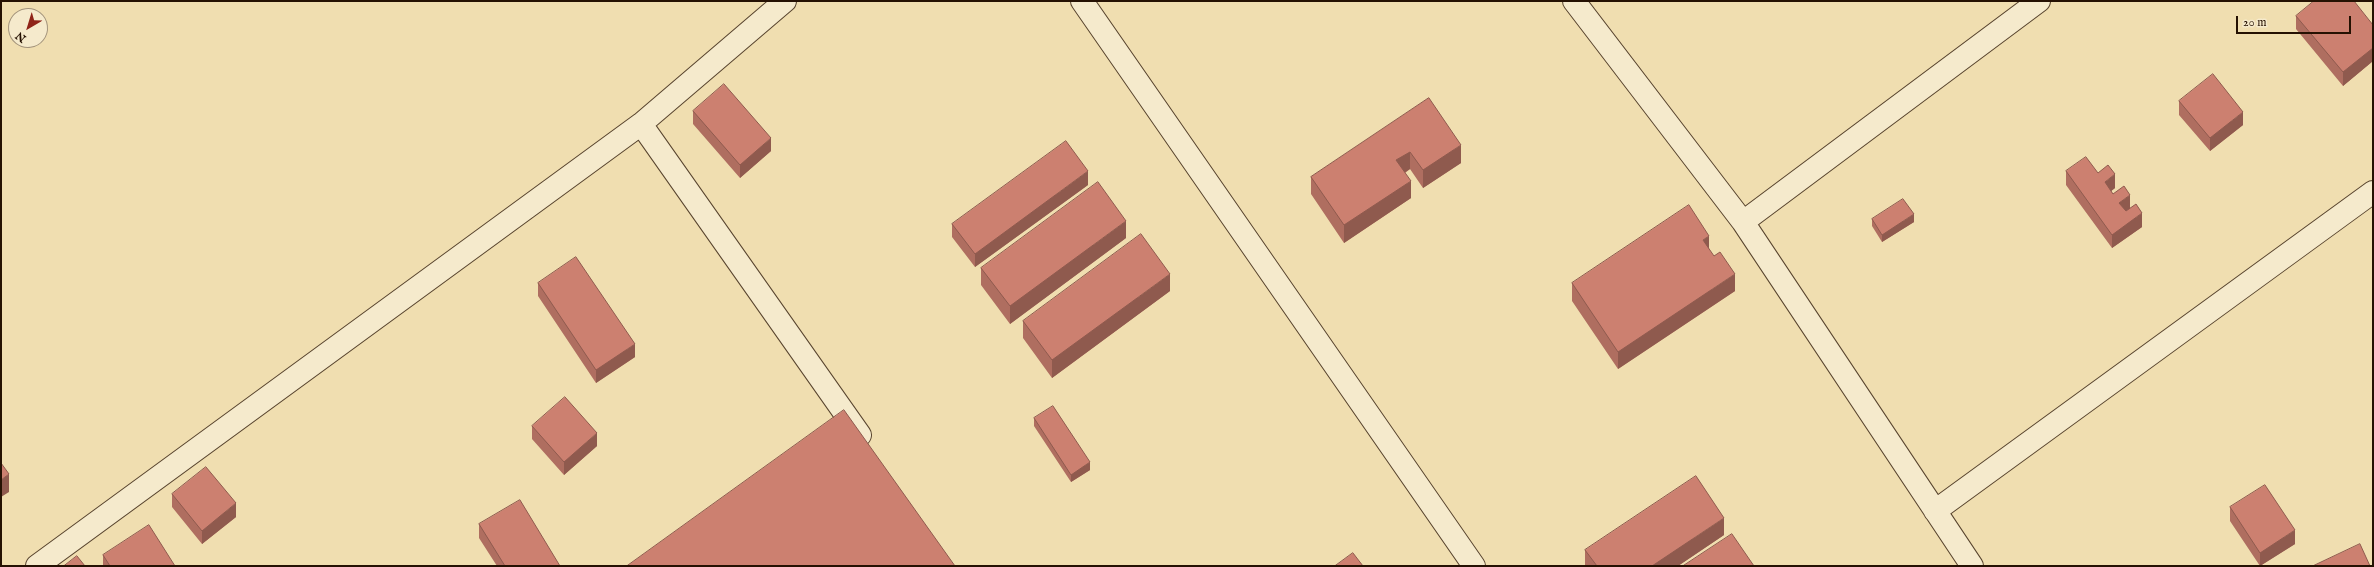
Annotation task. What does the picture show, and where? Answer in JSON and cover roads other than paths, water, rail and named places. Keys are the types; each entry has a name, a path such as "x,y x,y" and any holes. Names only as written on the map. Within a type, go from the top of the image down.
{"street":[{"path":"37,566 641,124 784,1"},
{"path":"1082,1 1474,566"},
{"path":"1574,1 1743,222 1972,566"},
{"path":"1743,222 2039,1"},
{"path":"641,124 837,417 871,451"},
{"path":"1935,511 2373,192"}]}
